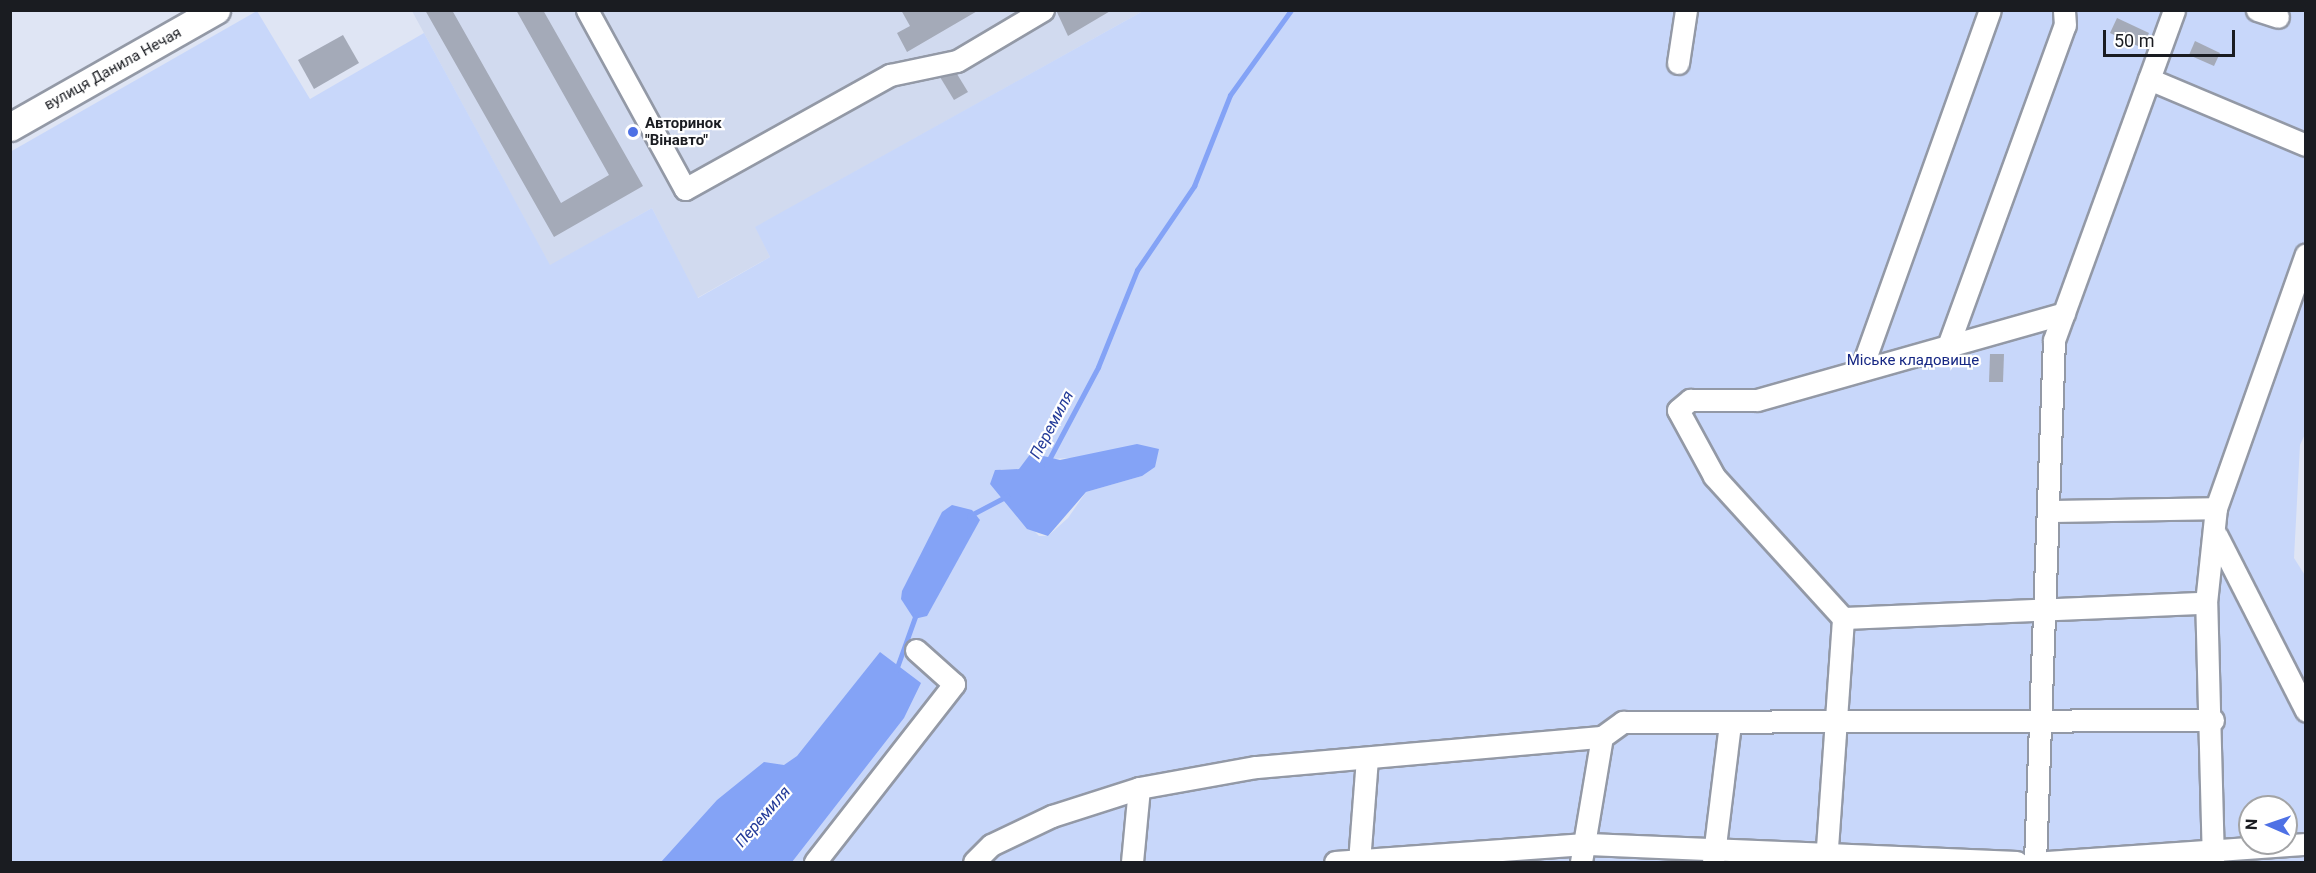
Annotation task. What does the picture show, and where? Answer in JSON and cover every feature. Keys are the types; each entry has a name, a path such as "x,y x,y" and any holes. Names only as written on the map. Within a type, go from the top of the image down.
{"main road":[{"name":"вулиця Данила Нечая","path":"10,127 216,10"}],"lane":[{"path":"587,10 685,189 890,75 957,61 1043,10"},
{"path":"1678,63 1686,10"},
{"path":"1862,370 1990,10"},
{"path":"1949,343 2065,25 2064,10"},
{"path":"2035,862 2037,720 2046,611 2054,340 2174,10"},
{"path":"2257,10 2277,17"},
{"path":"2149,79 2306,145"},
{"path":"2213,857 2213,720 2206,603 2217,536 2216,508 2306,254"},
{"path":"1827,859 1835,720 1844,618 1714,476 1677,410 1690,400 1757,399 1949,343 2064,313"},
{"path":"2049,511 2216,508"},
{"path":"2217,536 2306,711"},
{"path":"1844,618 2206,603"},
{"path":"815,862 954,684 915,650"},
{"path":"974,862 991,845 1052,816 1139,788 1256,767 1602,737 1623,722 2213,720"},
{"path":"1714,857 1730,723"},
{"path":"1585,853 1602,737"},
{"path":"1359,861 1367,758"},
{"path":"1132,862 1139,788"},
{"path":"2047,862 2213,857 2306,844"},
{"path":"1335,862 1585,853 2017,862"}],"shaded area":[{"name":"Авторинок \"Вінавто\"","path":"412,11 1143,11 756,227 770,257 697,298 652,208 550,266"}],"green space":[{"name":"Міське кладовище","path":"257,11 310,99 424,33 550,265 652,208 698,298 770,257 755,227 1143,11 2305,11 2306,432 2300,445 2294,558 2306,577 2305,862 11,862 10,152","holes":["1038,453 1049,459 1070,458 1142,476 1086,492 1068,518 1048,536 1039,536 990,484 1001,469 1020,469"]}],"water":[{"path":"1137,444 1159,449 1155,467 1142,476 1086,492 1048,536 1027,529 990,484 995,470 1019,469 1031,453 1060,460"},
{"path":"952,505 972,510 980,520 927,616 914,619 901,599 902,591 942,512"},
{"path":"880,652 921,683 904,718 792,862 661,862 717,800 764,762 784,765 797,756"}],"building":[{"path":"425,10 452,10 561,203 609,175 516,10 543,10 643,186 554,237"},
{"path":"901,10 979,10 907,52 897,33 910,26"},
{"path":"1056,10 1112,10 1068,36"},
{"path":"2117,18 2149,33 2142,48 2110,33"},
{"path":"343,35 359,63 314,89 298,60"},
{"path":"2195,41 2220,53 2214,66 2189,55"},
{"path":"957,74 968,92 954,100 940,77"},
{"path":"1990,354 2004,354 2003,382 1989,382"}],"waterway":[{"name":"Перемиля","path":"1046,465 1098,367 1137,270 1194,186 1230,95 1291,10"},
{"name":"Перемиля","path":"969,516 1007,496"},
{"name":"Перемиля","path":"896,670 916,614"}],"place":[{"name":"Авторинок \"Вінавто\"","path":"633,132"}]}
